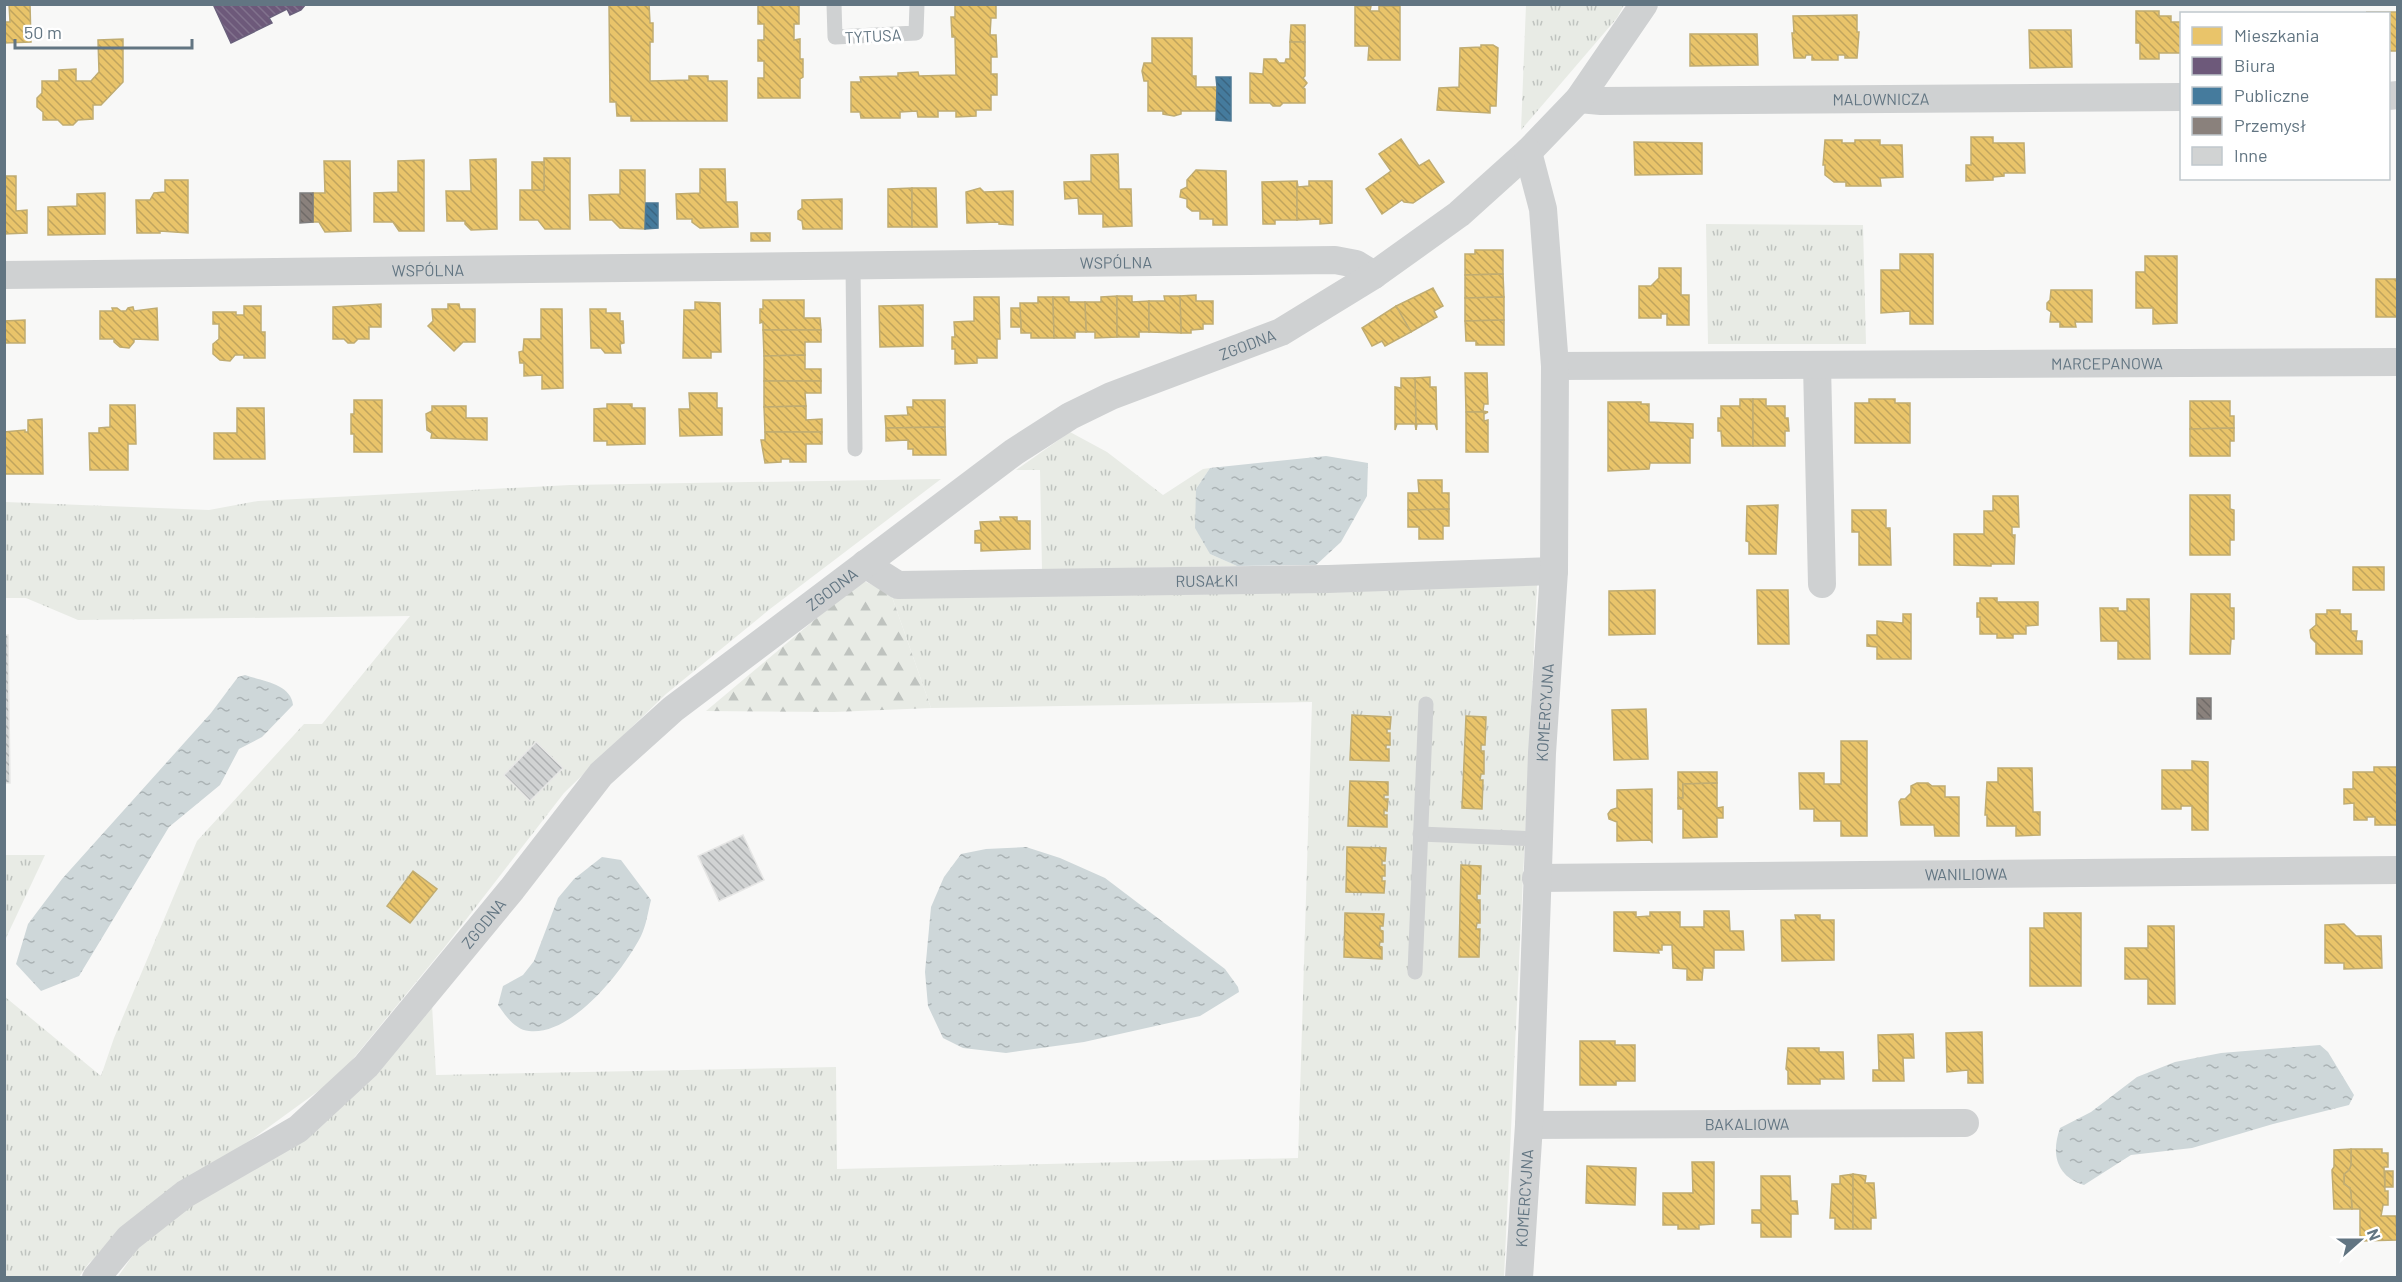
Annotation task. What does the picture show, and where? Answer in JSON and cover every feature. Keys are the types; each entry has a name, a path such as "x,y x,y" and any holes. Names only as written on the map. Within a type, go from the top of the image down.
{"street":[{"name":"ZGODNA","path":"96,1278 129,1238 185,1194 298,1129 366,1066 512,889 601,774 673,709 1014,452 1070,416 1111,396 1281,332 1374,275 1459,214 1528,152 1579,99 1644,4"},
{"name":"MALOWNICZA","path":"1579,99 1612,101 2180,97"},
{"name":"KOMERCYJNA","path":"1519,1278 1529,1125 1536,878 1554,571 1555,366 1543,209 1528,152"},
{"name":"WSPÓLNA","path":"4,275 1335,260 1356,264 1374,275"},
{"name":"MARCEPANOWA","path":"1555,366 2397,362"},
{"path":"1817,365 1822,584"},
{"name":"RUSAŁKI","path":"865,564 898,585 1328,579 1554,571"},
{"name":"WANILIOWA","path":"1536,878 2397,870"},
{"name":"BAKALIOWA","path":"1529,1125 1965,1123"}],"lane":[{"name":"TYTUSA","path":"834,4 835,38 916,33 917,4"},
{"path":"853,265 855,449"},
{"path":"1415,972 1426,704"},
{"path":"1420,834 1538,839"}],"green space":[{"path":"1526,5 1624,5 1617,18 1521,130"},
{"path":"1706,224 1863,225 1866,344 1708,344"},
{"path":"1070,432 1107,452 1163,495 1203,469 1210,468 1196,489 1210,554 1237,566 1042,570 1040,470 1016,470"},
{"path":"941,479 770,609 666,694 564,793 444,948 339,1076 255,1137 168,1194 89,1263 79,1277 5,1277 4,996 101,1076 114,1038 197,841 304,724 322,724 410,616 78,620 26,598 5,598 5,502 209,510 258,501 570,485"},
{"path":"862,580 891,594 931,708 834,712 706,711"},
{"path":"1537,584 1504,1277 117,1278 138,1248 432,1005 436,1075 836,1067 837,1169 1298,1158 1312,702 931,708 891,594"},
{"path":"4,855 45,855 5,940"}],"water":[{"path":"1326,456 1368,463 1367,496 1341,542 1316,565 1237,566 1210,554 1195,528 1196,489 1210,468"},
{"path":"245,675 275,684 287,692 293,705 262,737 239,749 220,785 169,827 79,976 41,991 16,964 28,924 62,879 211,713 238,677"},
{"path":"1026,847 1060,858 1105,878 1225,969 1239,992 1200,1016 1084,1042 1006,1053 963,1048 943,1038 928,1006 925,972 931,907 944,877 961,854 986,849"},
{"path":"602,857 621,860 651,900 641,936 609,983 579,1012 545,1030 529,1031 519,1028 498,1005 503,986 523,975 534,961 558,898 574,879"},
{"path":"2320,1045 2328,1052 2354,1095 2349,1105 2192,1148 2131,1155 2084,1185 2067,1176 2058,1163 2056,1147 2060,1128 2091,1112 2137,1077 2175,1062 2221,1053"}],"building: Mieszkania":[{"path":"9,4 30,4 31,42 4,43 4,22 10,22"},
{"path":"598,4 649,4 650,23 653,23 653,42 650,42 650,81 689,80 689,76 708,76 708,81 727,81 727,121 631,121 631,116 617,116 616,102 610,102 609,5"},
{"path":"758,4 802,4 799,5 799,24 794,24 794,40 800,39 800,59 803,59 800,98 758,98 758,78 764,78 764,61 758,61 758,40 764,40 764,24 758,24"},
{"path":"955,4 996,4 996,18 991,18 990,35 996,35 997,57 991,57 991,74 997,74 997,95 991,95 991,110 976,110 976,116 956,117 956,111 938,111 938,117 918,117 917,111 900,112 900,118 861,118 860,112 851,112 851,82 861,82 860,77 898,76 898,73 918,72 919,76 956,75 955,37 952,37 951,17 955,17"},
{"path":"1355,6 1371,6 1370,11 1379,11 1379,6 1400,6 1400,60 1368,60 1369,46 1355,46"},
{"path":"2136,11 2159,11 2159,16 2171,16 2171,22 2180,22 2180,53 2159,53 2159,59 2140,59 2140,43 2136,43"},
{"path":"2390,12 2398,12 2398,51 2390,51"},
{"path":"1857,15 1857,32 1859,32 1857,58 1845,58 1845,55 1838,55 1838,60 1812,60 1812,55 1806,55 1805,58 1794,58 1793,16"},
{"path":"1291,25 1305,25 1305,42 1290,42"},
{"path":"2029,30 2071,30 2072,67 2030,68"},
{"path":"1690,34 1757,34 1758,65 1690,66"},
{"path":"1152,38 1192,38 1192,76 1196,76 1196,87 1217,87 1217,111 1181,111 1181,114 1174,116 1163,114 1163,111 1148,111 1148,81 1144,81 1142,71 1144,63 1152,63"},
{"path":"123,39 123,82 101,105 93,105 93,119 78,120 73,125 63,125 58,120 43,120 43,112 37,107 37,98 42,93 42,81 59,81 59,70 76,69 76,81 91,81 99,72 98,40"},
{"path":"1290,42 1305,42 1305,76 1303,78 1307,83 1303,88 1305,89 1305,103 1283,103 1280,106 1273,106 1270,103 1250,103 1250,73 1263,74 1264,59 1276,59 1279,63 1285,63 1286,59 1290,59"},
{"path":"1481,45 1493,45 1498,48 1496,106 1490,106 1490,113 1437,110 1439,88 1459,87 1460,48 1481,47"},
{"path":"1971,137 1993,137 1993,143 2024,143 2025,173 2004,173 2004,176 1993,177 1993,180 1966,181 1966,165 1971,165"},
{"path":"1401,139 1419,166 1429,160 1444,182 1413,203 1402,200 1382,214 1366,189 1391,171 1379,154"},
{"path":"1825,140 1855,143 1855,140 1880,140 1880,145 1902,145 1903,177 1880,178 1881,186 1846,186 1846,182 1834,182 1825,175 1825,165 1823,165"},
{"path":"1634,142 1702,143 1702,174 1635,175"},
{"path":"1118,154 1119,189 1131,189 1132,226 1103,227 1103,214 1079,214 1078,198 1065,199 1064,182 1091,181 1091,155"},
{"path":"544,158 570,158 570,229 545,229 538,220 520,220 520,190 544,190"},
{"path":"496,159 497,229 471,230 465,221 447,221 446,191 471,191 470,160"},
{"path":"424,160 424,231 399,231 393,222 374,222 374,193 398,192 398,161"},
{"path":"324,161 350,161 351,231 325,232 319,222 313,222 313,193 325,193"},
{"path":"532,162 544,162 544,190 532,190"},
{"path":"700,169 725,169 726,202 737,202 738,227 700,228 692,222 692,219 677,219 676,194 700,193"},
{"path":"620,170 645,170 645,229 620,228 612,220 590,220 589,195 620,194"},
{"path":"1196,170 1226,171 1227,225 1213,225 1213,219 1200,219 1200,211 1192,211 1187,207 1187,199 1180,197 1181,190 1187,187 1187,180"},
{"path":"4,176 16,176 16,211 27,210 27,233 4,234"},
{"path":"165,180 188,180 188,233 160,231 160,233 137,233 136,200 150,200 154,193 165,192"},
{"path":"1297,181 1297,220 1275,220 1275,224 1263,224 1262,182"},
{"path":"1297,181 1298,187 1309,186 1309,181 1332,181 1332,223 1320,224 1320,219 1297,220"},
{"path":"912,188 912,227 888,227 888,189"},
{"path":"912,188 936,188 937,227 912,227"},
{"path":"980,188 984,192 1013,191 1013,225 999,224 999,222 967,223 966,192"},
{"path":"105,193 105,234 48,235 48,207 77,206 77,194"},
{"path":"842,199 842,229 803,229 802,221 798,219 802,200"},
{"path":"751,233 770,233 770,241 751,241"},
{"path":"1475,250 1503,250 1503,274 1465,275 1465,254 1475,254"},
{"path":"1900,254 1933,254 1933,324 1910,324 1910,311 1881,313 1881,270 1900,270"},
{"path":"2145,256 2177,256 2177,323 2153,324 2153,308 2136,308 2136,272 2145,272"},
{"path":"1659,268 1681,268 1681,295 1689,295 1689,325 1667,325 1667,314 1661,314 1661,318 1639,318 1639,286 1651,286 1659,278"},
{"path":"1503,274 1504,297 1465,298 1465,275"},
{"path":"2376,279 2398,279 2397,317 2376,317"},
{"path":"1433,288 1443,306 1434,311 1437,317 1411,332 1396,306"},
{"path":"2051,290 2092,290 2092,322 2075,322 2076,327 2060,327 2060,322 2050,322 2051,312 2047,309 2047,303 2050,300"},
{"path":"1196,295 1196,301 1213,301 1213,324 1203,324 1203,329 1191,330 1191,333 1181,333 1180,296"},
{"path":"1117,296 1117,337 1095,338 1095,332 1086,332 1085,302 1101,302 1101,297"},
{"path":"1117,296 1132,296 1132,302 1149,301 1149,332 1139,332 1139,337 1117,337"},
{"path":"1164,296 1180,296 1181,333 1149,332 1149,301 1165,301"},
{"path":"974,297 999,297 1000,339 997,339 997,358 977,358 977,363 955,364 955,349 952,349 952,337 955,337 954,322 974,321"},
{"path":"1038,297 1053,297 1054,338 1031,338 1031,333 1021,333 1020,303 1038,303"},
{"path":"1053,297 1069,297 1069,302 1085,302 1086,332 1075,332 1075,338 1054,338"},
{"path":"1504,297 1504,320 1465,321 1465,298"},
{"path":"763,300 804,300 804,318 820,318 821,330 763,330 763,322 760,323 760,309 763,309"},
{"path":"695,302 720,303 721,352 711,352 711,358 683,358 684,310 695,310"},
{"path":"381,304 381,327 369,327 369,339 358,339 354,343 348,343 344,339 333,339 333,307"},
{"path":"448,304 459,304 460,309 475,309 475,342 463,342 454,351 428,326 433,321 432,309 448,309"},
{"path":"923,305 923,346 880,347 879,306"},
{"path":"244,306 261,306 261,332 265,332 265,358 244,358 244,355 235,355 230,361 220,360 213,354 213,344 219,339 219,324 213,324 213,312 236,312 236,315 244,315"},
{"path":"1396,306 1411,332 1385,346 1382,341 1372,346 1362,328"},
{"path":"133,307 134,311 157,308 158,340 134,339 129,348 120,347 114,339 100,339 100,311 113,311 112,308 117,308 126,311"},
{"path":"1011,308 1020,308 1021,327 1011,327"},
{"path":"541,309 562,309 563,388 542,389 542,375 524,376 524,363 520,363 519,352 523,351 524,339 541,339"},
{"path":"590,309 606,309 606,313 620,313 620,321 623,321 624,343 620,344 621,353 605,353 601,348 591,348"},
{"path":"25,320 25,343 4,343 4,321"},
{"path":"1504,320 1504,345 1476,345 1476,341 1466,341 1465,321"},
{"path":"763,330 821,330 821,342 805,342 805,355 764,356"},
{"path":"805,355 805,369 821,369 821,381 764,381 764,356"},
{"path":"1465,373 1487,373 1488,404 1484,404 1483,411 1488,412 1466,412"},
{"path":"1430,377 1430,387 1436,387 1437,430 1435,424 1417,424 1416,430 1415,378"},
{"path":"1401,378 1415,378 1416,430 1415,424 1397,424 1395,430 1395,387 1401,388"},
{"path":"764,381 821,381 821,393 805,393 806,406 764,407"},
{"path":"689,393 717,393 717,408 722,408 722,435 680,436 679,409 690,409"},
{"path":"1740,399 1753,399 1753,446 1722,446 1721,431 1718,431 1721,406 1740,406"},
{"path":"1753,399 1766,399 1766,406 1785,406 1785,418 1788,418 1789,431 1785,431 1785,446 1753,446"},
{"path":"1869,399 1895,399 1895,403 1910,403 1910,443 1855,443 1855,403 1869,403"},
{"path":"354,400 382,400 382,452 354,452 351,414 354,414"},
{"path":"913,400 945,400 945,427 886,428 885,416 908,415 907,407 913,407"},
{"path":"2190,401 2230,401 2230,416 2234,416 2234,428 2190,429"},
{"path":"1608,402 1649,404 1649,422 1693,424 1693,438 1690,438 1690,463 1650,463 1649,469 1608,471"},
{"path":"607,404 632,404 632,408 645,408 645,444 607,445 607,441 594,441 594,409 607,408"},
{"path":"110,405 135,405 136,444 128,444 128,470 90,470 89,433 99,433 99,428 110,427"},
{"path":"432,406 466,406 466,418 487,418 487,440 431,438 432,433 427,430 426,414 432,411"},
{"path":"806,406 806,420 822,419 822,432 765,432 764,407"},
{"path":"237,408 264,408 265,459 214,459 214,433 237,433"},
{"path":"1466,412 1488,412 1484,414 1484,421 1488,420 1488,452 1466,452"},
{"path":"42,419 43,474 4,474 4,432 25,430 28,432 28,420"},
{"path":"945,427 946,455 913,455 913,449 908,449 908,440 886,441 886,428"},
{"path":"2234,428 2234,441 2230,441 2230,456 2190,456 2190,429"},
{"path":"765,432 822,432 822,444 806,444 806,462 790,462 790,459 781,459 781,462 765,463 761,440 765,440"},
{"path":"1418,480 1442,480 1442,493 1449,493 1449,509 1408,510 1408,493 1419,493"},
{"path":"2190,495 2230,495 2230,509 2234,510 2234,540 2230,540 2230,555 2190,555"},
{"path":"1993,496 2018,496 2019,527 2012,527 2012,535 2015,535 2014,564 1954,565 1954,534 1984,534 1984,511 1993,511"},
{"path":"1778,505 1776,554 1749,554 1749,542 1746,541 1747,506"},
{"path":"1449,509 1449,526 1443,526 1443,539 1419,539 1419,527 1408,527 1408,510"},
{"path":"1852,510 1886,510 1886,528 1890,528 1891,565 1859,565 1859,532 1852,532"},
{"path":"1000,517 1017,517 1017,521 1030,521 1030,549 981,551 981,543 975,543 975,531 981,530 980,522 1001,521"},
{"path":"2353,567 2384,567 2384,590 2353,590"},
{"path":"1655,590 1655,634 1609,635 1609,591"},
{"path":"1757,590 1788,590 1789,644 1758,644"},
{"path":"2191,594 2230,594 2230,608 2234,608 2234,639 2231,639 2230,654 2190,654"},
{"path":"1980,598 1997,598 1997,602 2038,602 2038,625 2026,626 2026,634 2013,634 2013,638 1997,638 1997,634 1980,634 1977,603 1980,603"},
{"path":"2127,599 2149,599 2150,659 2118,659 2118,641 2101,641 2100,608 2118,608 2118,611 2127,611"},
{"path":"2327,610 2340,610 2340,614 2351,614 2351,631 2357,631 2356,641 2362,641 2362,654 2316,654 2316,643 2311,638 2310,630 2316,625 2316,614 2327,614"},
{"path":"1903,614 1911,614 1911,659 1877,659 1877,647 1867,646 1867,635 1877,635 1877,621 1903,623"},
{"path":"1646,709 1648,759 1614,760 1612,710"},
{"path":"1352,715 1391,717 1390,729 1387,729 1387,733 1390,733 1390,745 1386,745 1386,749 1389,749 1389,761 1350,760"},
{"path":"1466,716 1486,717 1485,745 1481,745 1481,751 1484,751 1484,774 1481,774 1480,780 1483,780 1482,809 1462,808"},
{"path":"1841,741 1867,741 1867,836 1841,836 1841,821 1814,821 1814,809 1800,809 1799,773 1824,773 1824,784 1841,784"},
{"path":"2192,761 2208,762 2208,830 2192,830 2192,806 2181,806 2181,809 2162,809 2162,770 2192,770"},
{"path":"2374,767 2398,767 2398,825 2375,825 2375,817 2367,817 2367,820 2354,820 2354,803 2344,804 2344,789 2353,789 2353,772 2374,772"},
{"path":"1998,768 2032,768 2033,812 2040,812 2040,835 2016,836 2016,826 1987,826 1987,815 1985,815 1987,782 1998,782"},
{"path":"1678,772 1717,772 1717,783 1683,784 1683,798 1678,798"},
{"path":"1350,781 1388,782 1388,795 1384,795 1384,799 1388,799 1387,811 1384,810 1384,815 1387,815 1387,827 1348,826"},
{"path":"1717,783 1717,808 1723,807 1723,818 1717,818 1717,837 1683,838 1683,809 1678,809 1678,798 1683,798 1683,784"},
{"path":"1917,783 1945,786 1945,797 1959,797 1959,836 1935,836 1934,825 1901,825 1899,802 1911,793 1911,786"},
{"path":"1652,789 1652,842 1650,840 1617,841 1617,822 1609,819 1608,814 1617,808 1617,790"},
{"path":"1347,847 1386,848 1385,861 1382,861 1382,865 1385,865 1385,876 1382,876 1382,881 1385,881 1384,893 1346,892"},
{"path":"1461,865 1481,866 1480,894 1477,894 1477,900 1480,900 1480,923 1477,923 1476,929 1480,929 1479,957 1459,957"},
{"path":"413,871 437,889 410,923 387,906"},
{"path":"1704,911 1729,911 1730,931 1743,931 1744,950 1714,950 1714,968 1703,968 1702,980 1687,980 1687,969 1673,968 1672,945 1662,945 1662,950 1658,950 1659,953 1614,951 1614,912 1636,912 1636,917 1650,916 1650,912 1680,912 1680,927 1704,927"},
{"path":"1345,913 1384,914 1383,926 1380,926 1380,930 1383,931 1383,942 1380,942 1379,946 1382,947 1382,959 1344,957"},
{"path":"2044,913 2081,913 2081,986 2030,986 2030,928 2044,928"},
{"path":"1795,915 1820,915 1820,920 1834,920 1834,960 1782,961 1781,920 1796,920"},
{"path":"2344,924 2356,936 2381,936 2382,968 2344,969 2344,963 2325,963 2325,925"},
{"path":"2148,926 2174,926 2175,1004 2148,1004 2148,979 2125,979 2125,948 2148,948"},
{"path":"1982,1032 1983,1083 1968,1083 1968,1070 1947,1072 1946,1033"},
{"path":"1913,1034 1914,1058 1903,1058 1904,1081 1873,1081 1873,1070 1879,1070 1878,1035"},
{"path":"1580,1041 1615,1041 1615,1045 1635,1045 1635,1081 1616,1081 1616,1085 1580,1085"},
{"path":"1788,1048 1819,1048 1819,1052 1843,1052 1844,1079 1820,1079 1820,1084 1788,1084 1786,1069"},
{"path":"2351,1149 2382,1149 2382,1153 2388,1153 2388,1167 2384,1167 2388,1205 2383,1205 2381,1216 2396,1216 2397,1240 2360,1241 2360,1209 2352,1209 2350,1188 2344,1184 2344,1174 2351,1165"},
{"path":"2351,1149 2351,1165 2344,1174 2344,1184 2350,1188 2352,1209 2334,1209 2332,1170 2334,1150"},
{"path":"1692,1162 1714,1162 1714,1224 1699,1225 1699,1229 1678,1229 1678,1225 1663,1225 1663,1193 1693,1193"},
{"path":"1587,1166 1636,1168 1635,1205 1586,1203"},
{"path":"2385,1171 2393,1171 2393,1187 2385,1187"},
{"path":"1853,1174 1853,1229 1835,1229 1835,1218 1830,1218 1832,1184 1840,1184 1840,1176"},
{"path":"1853,1174 1866,1176 1865,1183 1874,1183 1876,1218 1871,1218 1871,1229 1853,1229"},
{"path":"1761,1176 1790,1176 1791,1201 1797,1201 1798,1214 1791,1214 1791,1237 1761,1237 1761,1223 1752,1223 1752,1210 1761,1210"}],"building: Biura":[{"path":"213,4 306,4 301,10 290,15 287,9 269,18 272,23 231,43"}],"building: Publiczne":[{"path":"1216,77 1231,77 1231,121 1216,120"},
{"path":"646,203 658,203 658,228 645,229"}],"building: Przemysł":[{"path":"300,193 313,193 313,222 300,223"},
{"path":"2197,698 2211,698 2211,719 2197,719"}],"building: Inne":[{"path":"4,635 8,635 10,783 4,783"},
{"path":"536,742 563,768 530,801 504,775"},
{"path":"743,835 764,880 719,901 698,856"}]}
